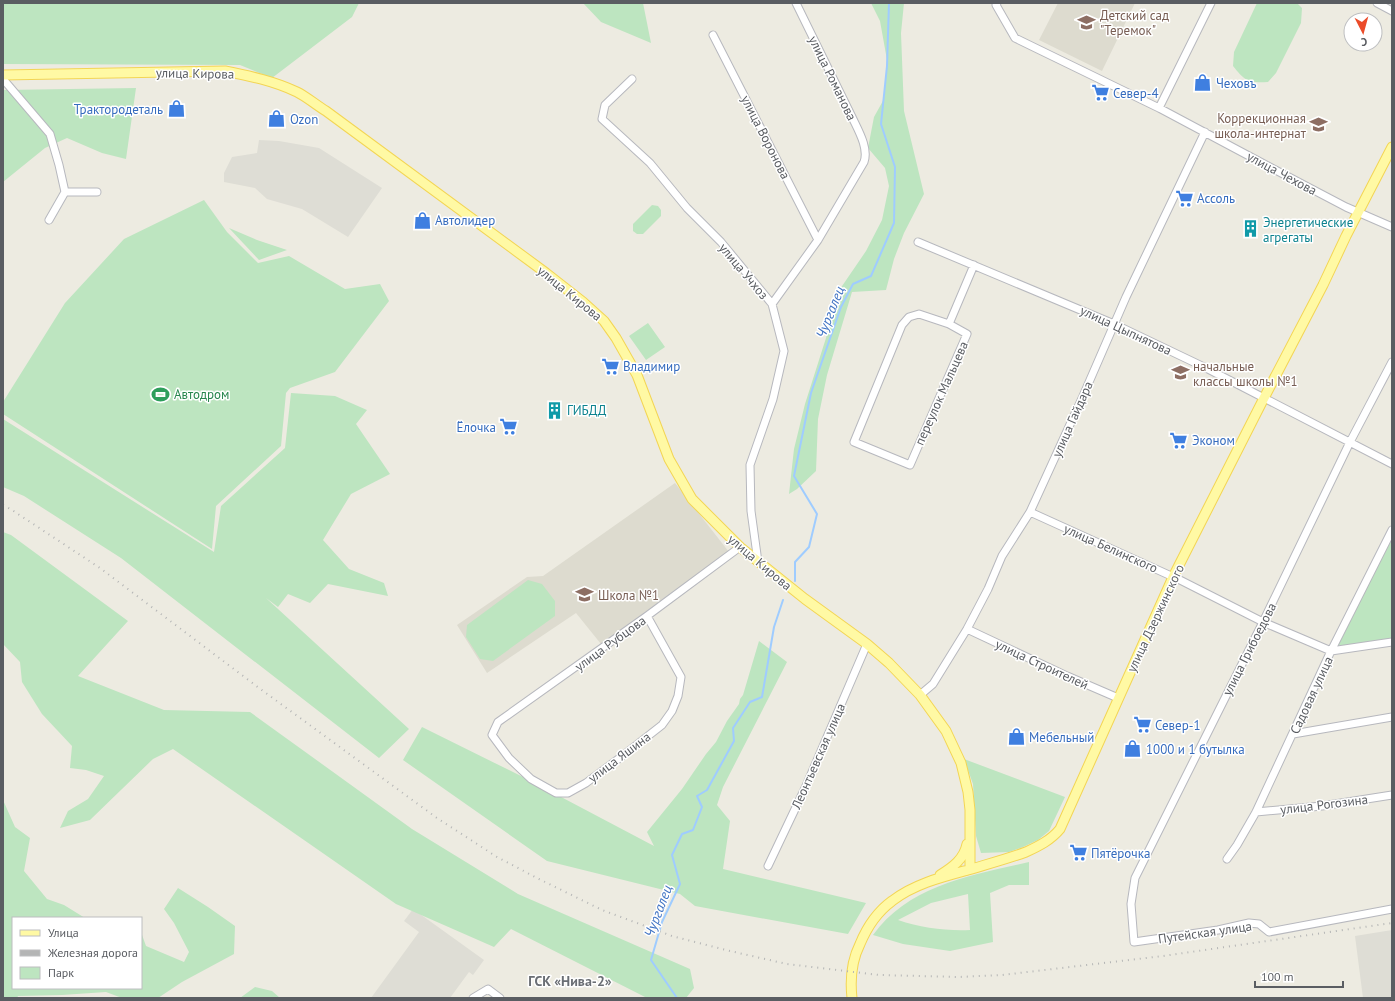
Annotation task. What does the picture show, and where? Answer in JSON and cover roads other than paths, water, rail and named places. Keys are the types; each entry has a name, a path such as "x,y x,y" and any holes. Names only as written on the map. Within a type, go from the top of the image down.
{"main road":[{"name":"улица Кирова","path":"3,75 225,71 257,77 279,84 299,93 546,273 583,302 604,321 616,338 636,375 669,458 692,500 740,547 758,562 805,599 867,644 889,663 920,695 946,731 961,763 968,792 970,869"},
{"name":"улица Дзержинского","path":"852,998 851,983 854,961 862,938 874,918 892,901 903,893 934,880 990,864 1039,847 1055,835 1060,829 1173,577 1392,147"},
{"path":"934,880 958,863 965,851 970,831"},
{"path":"970,848 972,855 977,860 990,864"}],"street":[{"name":"улица Романова","path":"796,3 852,117 866,154 864,162 818,240"},
{"name":"улица Чехова","path":"997,3 996,5 1015,38 1159,108 1266,165 1392,227"},
{"path":"1159,108 1211,3"},
{"path":"1377,3 1392,11"},
{"name":"улица Воронова","path":"713,35 818,240"},
{"path":"3,79 50,134 65,192 49,220"},
{"name":"улица Учхоз","path":"632,79 605,105 602,119 650,163 687,208 721,242 772,304 784,351 773,399 750,465 751,511 758,562"},
{"name":"улица Гайдара","path":"920,695 934,684 967,629 988,589 1002,556 1030,512 1114,324 1205,132"},
{"path":"65,192 97,192"},
{"path":"772,304 818,240"},
{"name":"улица Цыпнятова","path":"918,242 1114,324 1204,367 1392,464"},
{"name":"переулок Мальцева","path":"949,324 974,265"},
{"name":"переулок Мальцева","path":"919,314 949,324 967,334 910,465 854,442 902,325 909,317 919,314"},
{"name":"улица Грибоедова","path":"1134,942 1131,904 1135,878 1263,622 1350,442 1392,362"},
{"name":"улица Белинского","path":"1030,512 1173,577 1263,622 1331,651"},
{"name":"Садовая улица","path":"1227,859 1256,812 1331,651 1392,530"},
{"name":"улица Рубцова","path":"498,722 647,616 740,547"},
{"name":"улица Яшина","path":"498,722 492,735 510,758 531,779 556,793 568,793 586,782 662,725 672,711 678,696 681,677 647,616"},
{"name":"улица Строителей","path":"967,629 1118,698"},
{"path":"1331,651 1392,642"},
{"name":"Леонтьевская улица","path":"768,866 806,786 867,644"},
{"path":"1293,734 1392,717"},
{"name":"улица Рогозина","path":"1256,812 1322,806 1392,795"},
{"name":"Путейская улица","path":"1134,942 1249,924 1259,924 1269,932 1392,909"},
{"path":"473,998 488,988 500,998"}],"waterway":[{"name":"Чургалец","path":"795,581 795,562 809,547 817,514 794,476 811,393 841,307 853,284 871,276 894,223 895,167 881,124 887,66 889,3"},
{"name":"Чургалец","path":"677,998 651,960 662,922 680,884 672,855 682,834 693,830 702,807 697,796 707,790 734,741 733,728 750,702 762,697 774,627 783,600"}],"railway":[{"path":"3,505 100,568 259,688 437,818 497,857 602,910 672,936 787,964 879,975 959,977 1002,975 1163,956 1392,923"}],"place":[{"name":"Детский сад \"Теремок\"","path":"1087,22"},
{"name":"Чеховъ","path":"1203,83"},
{"name":"Север-4","path":"1100,93"},
{"name":"Трактородеталь","path":"176,109"},
{"name":"Ozon","path":"277,119"},
{"name":"Коррекционная школа-интернат","path":"1319,125"},
{"name":"Ассоль","path":"1184,198"},
{"name":"Автолидер","path":"422,220"},
{"name":"Энергетические агрегаты","path":"1250,229"},
{"name":"Владимир","path":"610,366"},
{"name":"начальные классы школы №1","path":"1180,373"},
{"name":"Автодром","path":"161,394"},
{"name":"ГИБДД","path":"554,410"},
{"name":"Ёлочка","path":"509,427"},
{"name":"Эконом","path":"1179,440"},
{"name":"Школа №1","path":"585,595"},
{"name":"Север-1","path":"1142,725"},
{"name":"Мебельный","path":"1016,737"},
{"name":"1000 и 1 бутылка","path":"1133,749"},
{"name":"Пятёрочка","path":"1078,853"}],"district":[{"name":"ГСК «Нива-2»","path":"570,981"}]}
